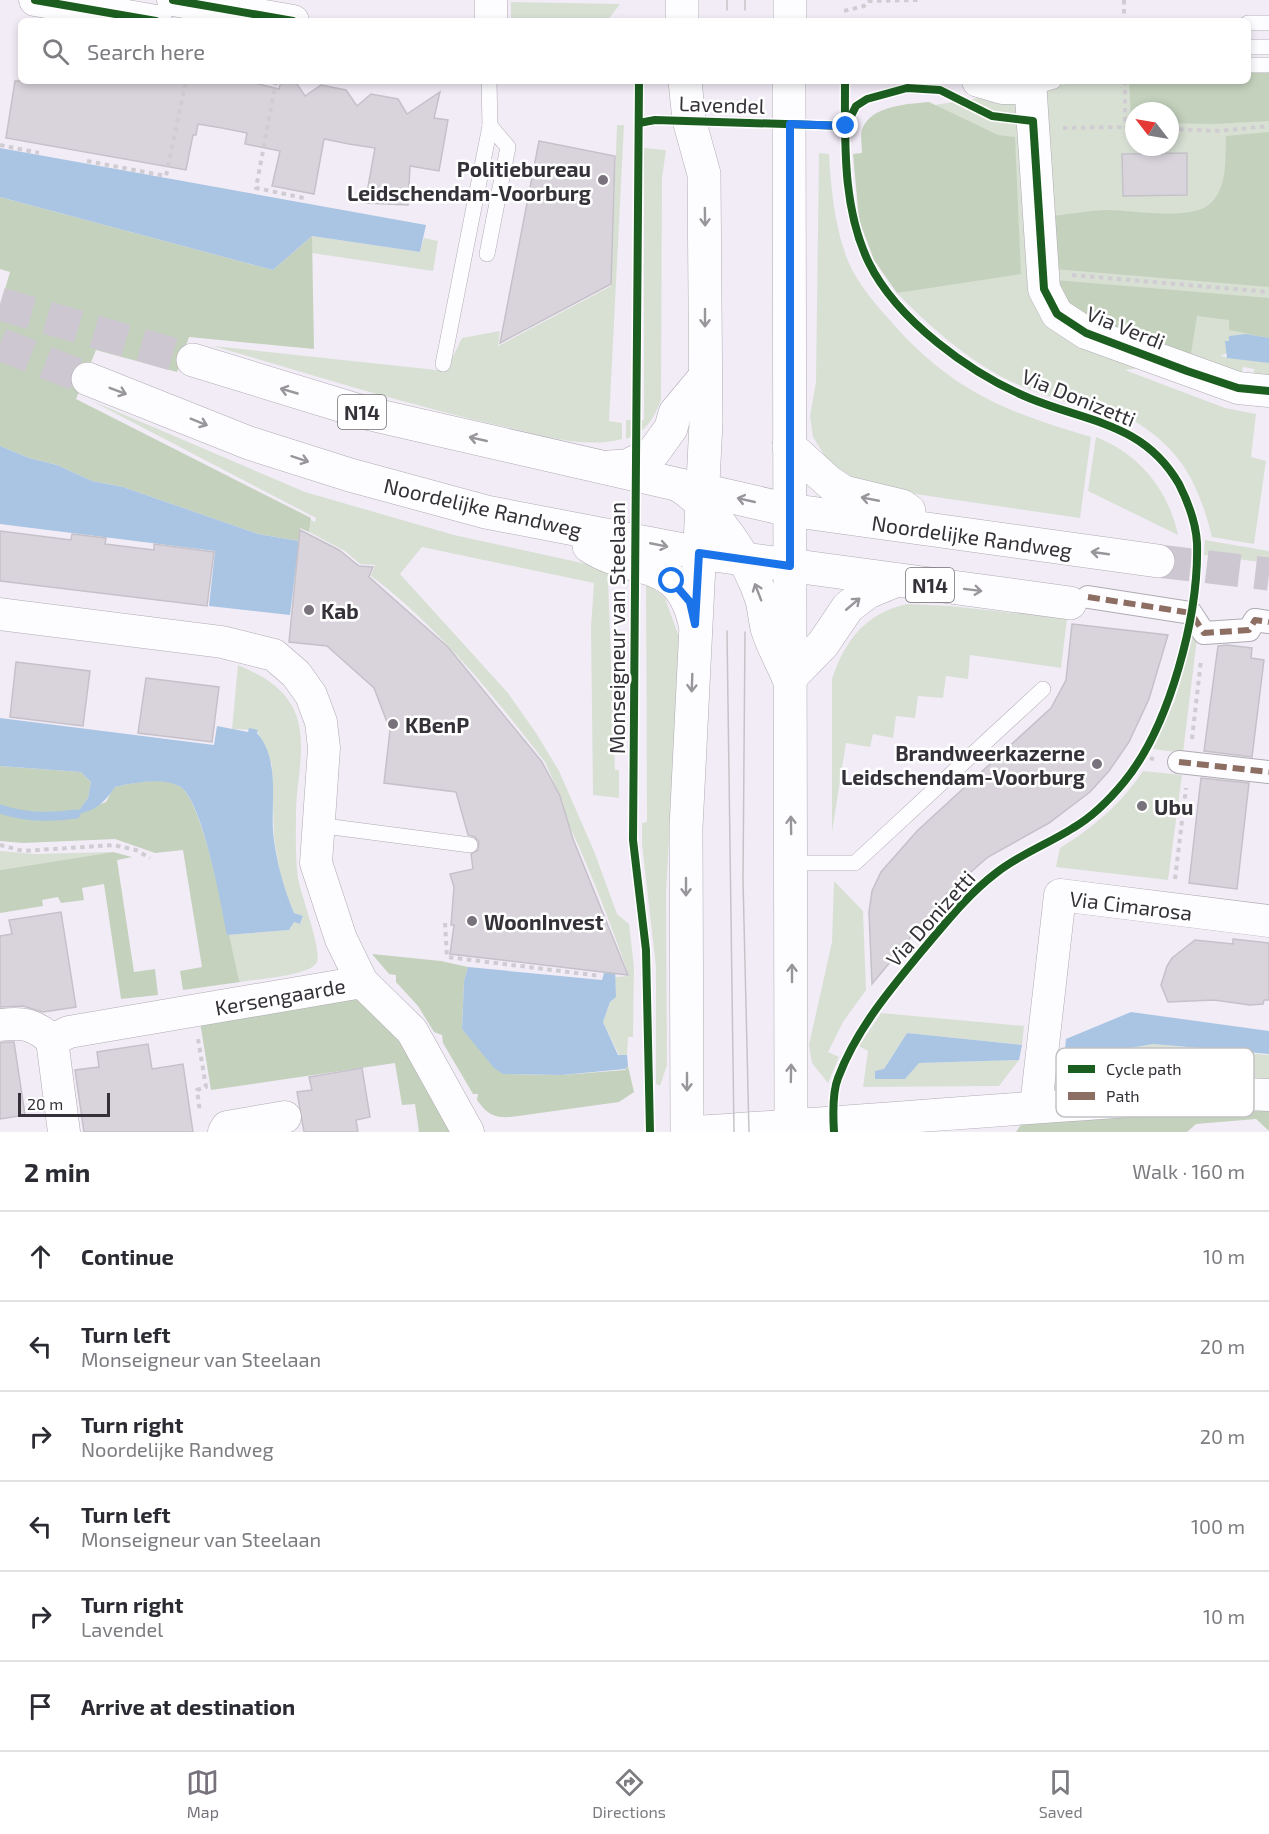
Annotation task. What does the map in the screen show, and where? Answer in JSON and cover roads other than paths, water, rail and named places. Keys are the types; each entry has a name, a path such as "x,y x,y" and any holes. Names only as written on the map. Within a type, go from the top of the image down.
{"main road":[{"path":"682,0 682,18"},
{"path":"790,0 790,18"},
{"path":"685,84 689,120 704,174 705,377 694,492 699,553 686,828 687,1132"},
{"path":"789,84 791,1129"},
{"name":"Noordelijke Randweg","path":"193,360 366,413 605,468 694,492 789,510 1158,561"},
{"path":"605,468 627,465 653,453 671,428 675,413 705,377"},
{"name":"Noordelijke Randweg","path":"88,379 249,442 350,475 486,512 699,553 897,580 1079,600"},
{"path":"789,446 837,488 855,496 902,506 941,532"},
{"path":"694,492 719,522 757,588 768,629 789,679"},
{"path":"560,526 606,557 665,575 690,602 695,624"},
{"path":"789,679 823,644 848,607 868,592 897,580"}],"street":[{"path":"35,0 139,18"},
{"path":"173,0 279,18"},
{"path":"491,0 491,18"},
{"path":"988,84 1002,88 1031,84"},
{"name":"Via Verdi","path":"1038,84 1033,122 1044,289 1057,314 1086,333 1187,371 1238,388 1269,391"},
{"path":"1079,600 1191,613 1204,633 1249,630 1255,620 1269,622"},
{"path":"0,614 222,642 274,655 296,674 311,695 321,722 324,748 316,863 341,939 362,982"},
{"path":"1179,762 1269,772"},
{"name":"Via Cimarosa","path":"1036,1106 1060,896 1269,921"},
{"name":"Kersengaarde","path":"52,1040 69,1032 362,982 412,1031 468,1132"},
{"path":"0,1025 23,1022 39,1028 52,1040 64,1132"},
{"path":"1254,1094 1269,1095"},
{"path":"695,1132 791,1129 1056,1105"},
{"path":"212,1126 227,1127 285,1117"}],"lane":[{"path":"1251,23 1269,23"},
{"path":"1251,47 1269,47"},
{"path":"1251,65 1269,65"},
{"path":"442,364 490,126 489,84"},
{"path":"488,254 507,147 490,126"},
{"path":"791,863 855,863 1043,689"},
{"path":"317,825 470,845"}],"water":[{"path":"0,148 426,225 420,252 312,236 273,270 0,197"},
{"path":"1246,334 1269,338 1269,363 1227,358 1225,341 1229,341 1229,336"},
{"path":"0,446 29,458 57,465 92,481 123,487 258,534 299,541 290,615 209,606 215,551 0,524"},
{"path":"0,718 214,745 217,726 248,732 249,728 258,730 257,733 270,757 273,785 273,828 277,860 294,913 303,916 300,924 294,922 289,930 227,935 216,879 203,831 187,794 179,786 155,781 115,787 99,805 89,811 76,814 88,798 91,782 81,772 0,766"},
{"path":"606,966 615,967 616,997 610,1002 603,1022 618,1055 627,1055 628,1066 625,1069 562,1075 503,1074 494,1068 462,1029 464,981 468,967 602,980"},
{"path":"1131,1012 1269,1031 1269,1054 1254,1053 1254,1048 1199,1048 1153,1044 1131,1048 1065,1048 1066,1039"},
{"path":"907,1033 1022,1045 1019,1060 919,1063 905,1079 875,1079 875,1071 884,1069"}],"waterway":[{"path":"0,809 38,816 76,814"}],"tunnel":[{"path":"0,304 193,360"},
{"path":"0,344 88,379"},
{"path":"1158,561 1269,574"}],"tram line":[{"path":"727,0 727,10"},
{"path":"745,0 745,10"},
{"path":"727,631 734,1132"},
{"path":"745,632 743,880 749,1132"}],"place":[{"name":"Politiebureau Leidschendam-Voorburg","path":"603,180"},
{"name":"Kab","path":"309,610"},
{"name":"KBenP","path":"393,724"},
{"name":"Brandweerkazerne Leidschendam-Voorburg","path":"1097,764"},
{"name":"Ubu","path":"1142,806"},
{"name":"WoonInvest","path":"472,921"}]}
